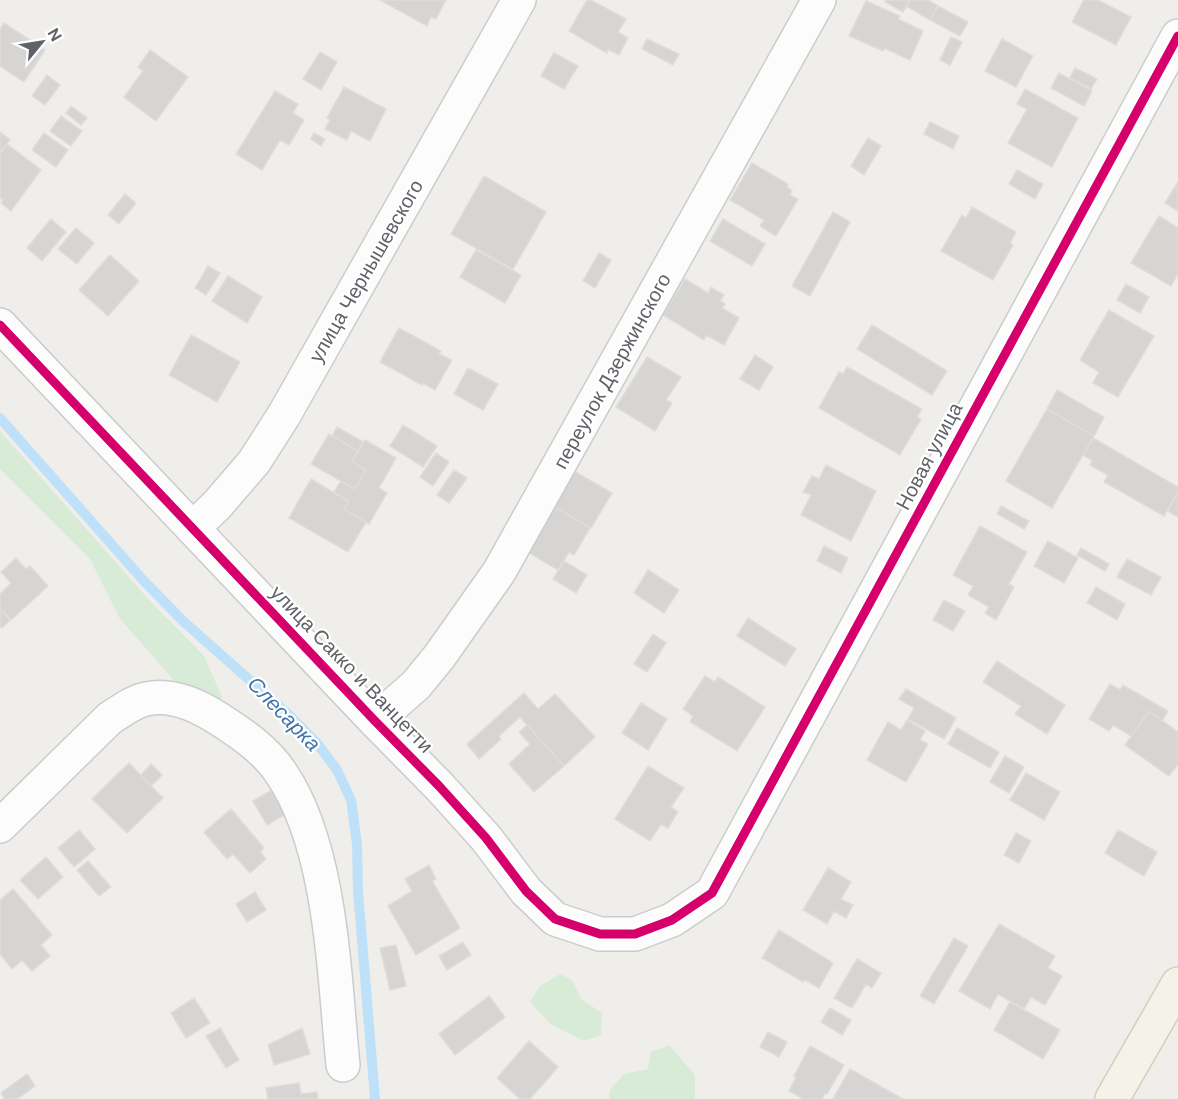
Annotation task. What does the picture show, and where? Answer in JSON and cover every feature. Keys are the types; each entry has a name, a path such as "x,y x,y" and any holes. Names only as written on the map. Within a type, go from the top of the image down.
{"main road":[{"path":"1112,1099 1178,984"}],"street":[{"name":"улица Чернышевского","path":"193,528 255,462 284,415 519,0"},
{"name":"переулок Дзержинского","path":"375,721 416,685 440,657 499,572 819,0"},
{"name":"Новая улица","path":"712,893 1178,36"},
{"name":"улица Сакко и Ванцетти","path":"0,325 447,795 486,838 526,891 555,919 600,934 635,934 672,920 712,893"},
{"path":"0,826 110,718 129,706 146,699 168,698 188,703 212,714 259,748 280,771 298,801 309,828 322,885 332,951 343,1065"}],"green space":[{"path":"0,431 149,600 204,656 223,699 179,686 120,619 90,559 0,469"},
{"path":"560,974 572,980 581,999 602,1013 601,1035 584,1041 550,1024 530,1002 540,986"},
{"path":"669,1045 695,1075 695,1099 609,1099 610,1090 624,1074 648,1069 651,1052"}],"building":[{"path":"380,0 446,0 436,19 431,17 427,26"},
{"path":"587,0 626,19 618,32 628,38 619,55 608,49 607,53 569,31"},
{"path":"886,0 910,0 903,12 885,2"},
{"path":"910,0 928,0 938,6 930,20 906,6"},
{"path":"1084,0 1098,0 1131,17 1116,45 1072,22"},
{"path":"866,1 900,16 898,19 923,31 910,60 849,36"},
{"path":"938,6 968,22 960,36 930,20"},
{"path":"4,23 45,50 24,82 0,66 0,29"},
{"path":"951,37 962,42 950,65 940,60"},
{"path":"647,39 679,54 673,65 642,49"},
{"path":"1002,39 1033,56 1016,87 985,71"},
{"path":"150,50 188,77 156,121 124,97 143,71 138,67"},
{"path":"320,52 337,62 321,90 303,79"},
{"path":"554,53 578,66 564,89 541,76"},
{"path":"1075,68 1097,79 1091,89 1070,78"},
{"path":"1059,73 1092,91 1084,106 1051,88"},
{"path":"47,75 60,85 45,105 32,96"},
{"path":"344,87 386,109 370,141 351,131 347,140 325,129 330,120 327,118"},
{"path":"1025,89 1078,118 1052,167 1008,143 1027,109 1017,104"},
{"path":"275,91 298,104 293,113 304,120 289,145 280,140 262,170 236,154"},
{"path":"71,106 87,118 81,125 66,113"},
{"path":"61,116 82,131 71,146 50,131"},
{"path":"930,122 959,136 953,149 924,134"},
{"path":"0,132 10,140 0,153"},
{"path":"44,133 68,150 56,167 32,150"},
{"path":"314,133 325,139 321,146 311,139"},
{"path":"868,138 881,146 864,175 851,166"},
{"path":"7,144 41,170 11,211 1,203 3,200 0,198 0,154"},
{"path":"752,163 788,184 787,187 792,190 790,195 798,199 776,236 760,226 764,220 730,200"},
{"path":"1017,170 1043,184 1035,199 1009,184"},
{"path":"484,176 546,212 513,269 451,234"},
{"path":"1178,182 1178,211 1165,203"},
{"path":"125,194 136,203 119,224 108,215"},
{"path":"972,207 1016,232 1010,243 1013,245 993,280 941,251 962,215 966,218"},
{"path":"833,212 850,222 810,296 792,286"},
{"path":"1159,216 1178,228 1178,274 1171,286 1131,263"},
{"path":"51,219 66,232 42,261 27,248"},
{"path":"723,219 765,244 752,266 710,241"},
{"path":"76,228 94,243 77,264 58,249"},
{"path":"476,250 521,275 505,303 460,277"},
{"path":"599,253 611,260 595,288 583,281"},
{"path":"110,255 139,281 108,316 79,290"},
{"path":"208,266 220,273 206,295 195,288"},
{"path":"228,276 262,297 247,323 212,301"},
{"path":"685,279 708,293 711,287 724,295 720,301 725,304 722,308 739,318 724,345 706,335 704,340 663,315"},
{"path":"1126,284 1149,297 1140,313 1117,300"},
{"path":"1109,310 1154,336 1118,397 1093,383 1099,372 1080,360"},
{"path":"872,325 947,371 932,395 857,349"},
{"path":"399,328 441,351 439,354 452,360 435,390 380,362"},
{"path":"191,335 240,362 217,402 169,375"},
{"path":"755,355 773,367 759,390 740,379"},
{"path":"647,357 681,377 666,400 672,403 655,431 616,407"},
{"path":"847,367 922,409 917,417 921,419 900,455 819,408 839,372 843,374"},
{"path":"468,368 498,384 483,410 454,394"},
{"path":"1057,390 1104,417 1094,436 1047,409"},
{"path":"1047,409 1094,436 1052,508 1006,481"},
{"path":"403,425 437,446 423,467 390,446"},
{"path":"337,427 363,442 358,451 332,436"},
{"path":"329,434 358,451 352,462 366,470 355,489 311,464"},
{"path":"1093,438 1178,487 1164,516 1104,482 1108,475 1090,465 1092,460 1083,455"},
{"path":"365,440 396,458 379,488 387,493 369,524 344,509 348,501 334,492 341,481 355,489 366,470 352,462"},
{"path":"436,453 449,462 433,486 420,477"},
{"path":"826,465 876,491 851,541 801,515 811,495 803,492 812,476 819,479"},
{"path":"454,470 467,478 449,503 437,495"},
{"path":"572,470 612,493 591,528 551,505"},
{"path":"311,479 348,501 344,509 366,522 348,552 289,518"},
{"path":"1178,493 1178,517 1168,511"},
{"path":"553,506 590,528 574,555 569,552 558,570 526,551"},
{"path":"1001,506 1029,521 1024,529 997,514"},
{"path":"980,526 1027,552 1009,584 1014,587 996,620 985,613 989,607 968,595 973,586 953,575"},
{"path":"1048,541 1078,558 1064,583 1034,566"},
{"path":"824,546 848,558 841,573 817,561"},
{"path":"1081,548 1109,564 1105,571 1077,555"},
{"path":"16,558 26,569 30,566 48,586 11,620 0,608 0,594 11,583 1,572"},
{"path":"1127,559 1161,577 1151,595 1117,577"},
{"path":"564,561 587,575 576,593 553,579"},
{"path":"648,570 679,590 664,613 634,593"},
{"path":"1096,587 1125,604 1117,620 1087,603"},
{"path":"944,600 965,611 953,631 933,620"},
{"path":"0,609 10,620 2,628 0,626"},
{"path":"748,618 796,649 785,666 737,636"},
{"path":"653,634 666,643 647,672 634,664"},
{"path":"997,661 1065,705 1047,734 1015,714 1021,706 983,682"},
{"path":"705,676 715,682 718,677 765,707 737,751 690,722 693,716 683,709"},
{"path":"1110,684 1120,690 1123,685 1168,711 1162,721 1149,711 1131,736 1113,725 1109,731 1089,719"},
{"path":"906,689 956,718 944,739 908,719 914,708 899,699"},
{"path":"524,693 538,709 555,694 595,737 564,766 520,717 479,759 467,744"},
{"path":"641,703 667,719 648,750 622,733"},
{"path":"1149,711 1178,732 1178,764 1169,776 1125,745"},
{"path":"907,720 925,731 920,740 928,744 906,782 867,760 888,722 901,730"},
{"path":"527,725 564,766 534,792 509,764 530,744 519,732"},
{"path":"957,728 999,752 990,768 948,744"},
{"path":"1005,756 1024,767 1009,793 990,782"},
{"path":"129,763 163,798 127,833 92,799"},
{"path":"151,764 162,775 151,786 141,775"},
{"path":"648,766 684,788 671,807 678,812 668,828 661,824 650,841 615,819"},
{"path":"1026,773 1060,792 1044,820 1010,800"},
{"path":"272,790 286,814 267,825 253,801"},
{"path":"231,809 264,848 260,852 266,859 250,873 233,854 227,859 204,832"},
{"path":"79,830 95,849 74,867 58,848"},
{"path":"1118,830 1157,852 1144,876 1105,853"},
{"path":"1016,833 1031,841 1019,863 1004,855"},
{"path":"46,857 63,877 38,899 20,880"},
{"path":"88,861 111,887 99,896 77,870"},
{"path":"429,865 436,879 432,881 460,928 416,955 388,906 412,891 405,879"},
{"path":"828,868 851,882 841,899 853,905 846,918 834,911 827,924 803,910"},
{"path":"13,889 52,935 41,945 50,956 32,971 22,960 12,969 0,954 0,900"},
{"path":"255,892 266,910 247,922 236,904"},
{"path":"999,924 1055,956 1048,968 1062,976 1045,1005 1031,997 1024,1009 998,994 990,1009 959,991"},
{"path":"779,930 833,963 819,988 805,980 803,982 762,958"},
{"path":"954,938 968,946 934,1004 920,996"},
{"path":"463,942 471,955 447,970 439,956"},
{"path":"396,945 406,986 390,990 380,948"},
{"path":"857,959 881,973 872,988 866,984 852,1008 834,998"},
{"path":"489,996 505,1017 455,1055 439,1034"},
{"path":"194,998 210,1023 186,1038 171,1013"},
{"path":"1010,1002 1060,1030 1043,1059 994,1030"},
{"path":"830,1008 851,1020 842,1035 821,1022"},
{"path":"220,1028 239,1060 226,1068 206,1036"},
{"path":"302,1028 310,1054 274,1065 268,1045"},
{"path":"768,1032 787,1042 779,1057 760,1047"},
{"path":"529,1041 558,1067 530,1099 520,1099 497,1078"},
{"path":"810,1046 844,1065 822,1099 803,1099 789,1091 796,1077 794,1076"},
{"path":"850,1069 903,1099 833,1099"},
{"path":"27,1074 35,1086 17,1099 5,1099 1,1093"},
{"path":"299,1083 301,1094 317,1092 318,1099 268,1099 266,1088"}],"waterway":[{"name":"Слесарка","path":"0,418 143,580 183,621 289,715 316,742 337,770 351,800 357,844 358,891 375,1099"}],"cycle path":[{"path":"0,325 439,786 486,838 526,891 555,919 600,934 635,934 672,920 712,893 1178,36"}]}
